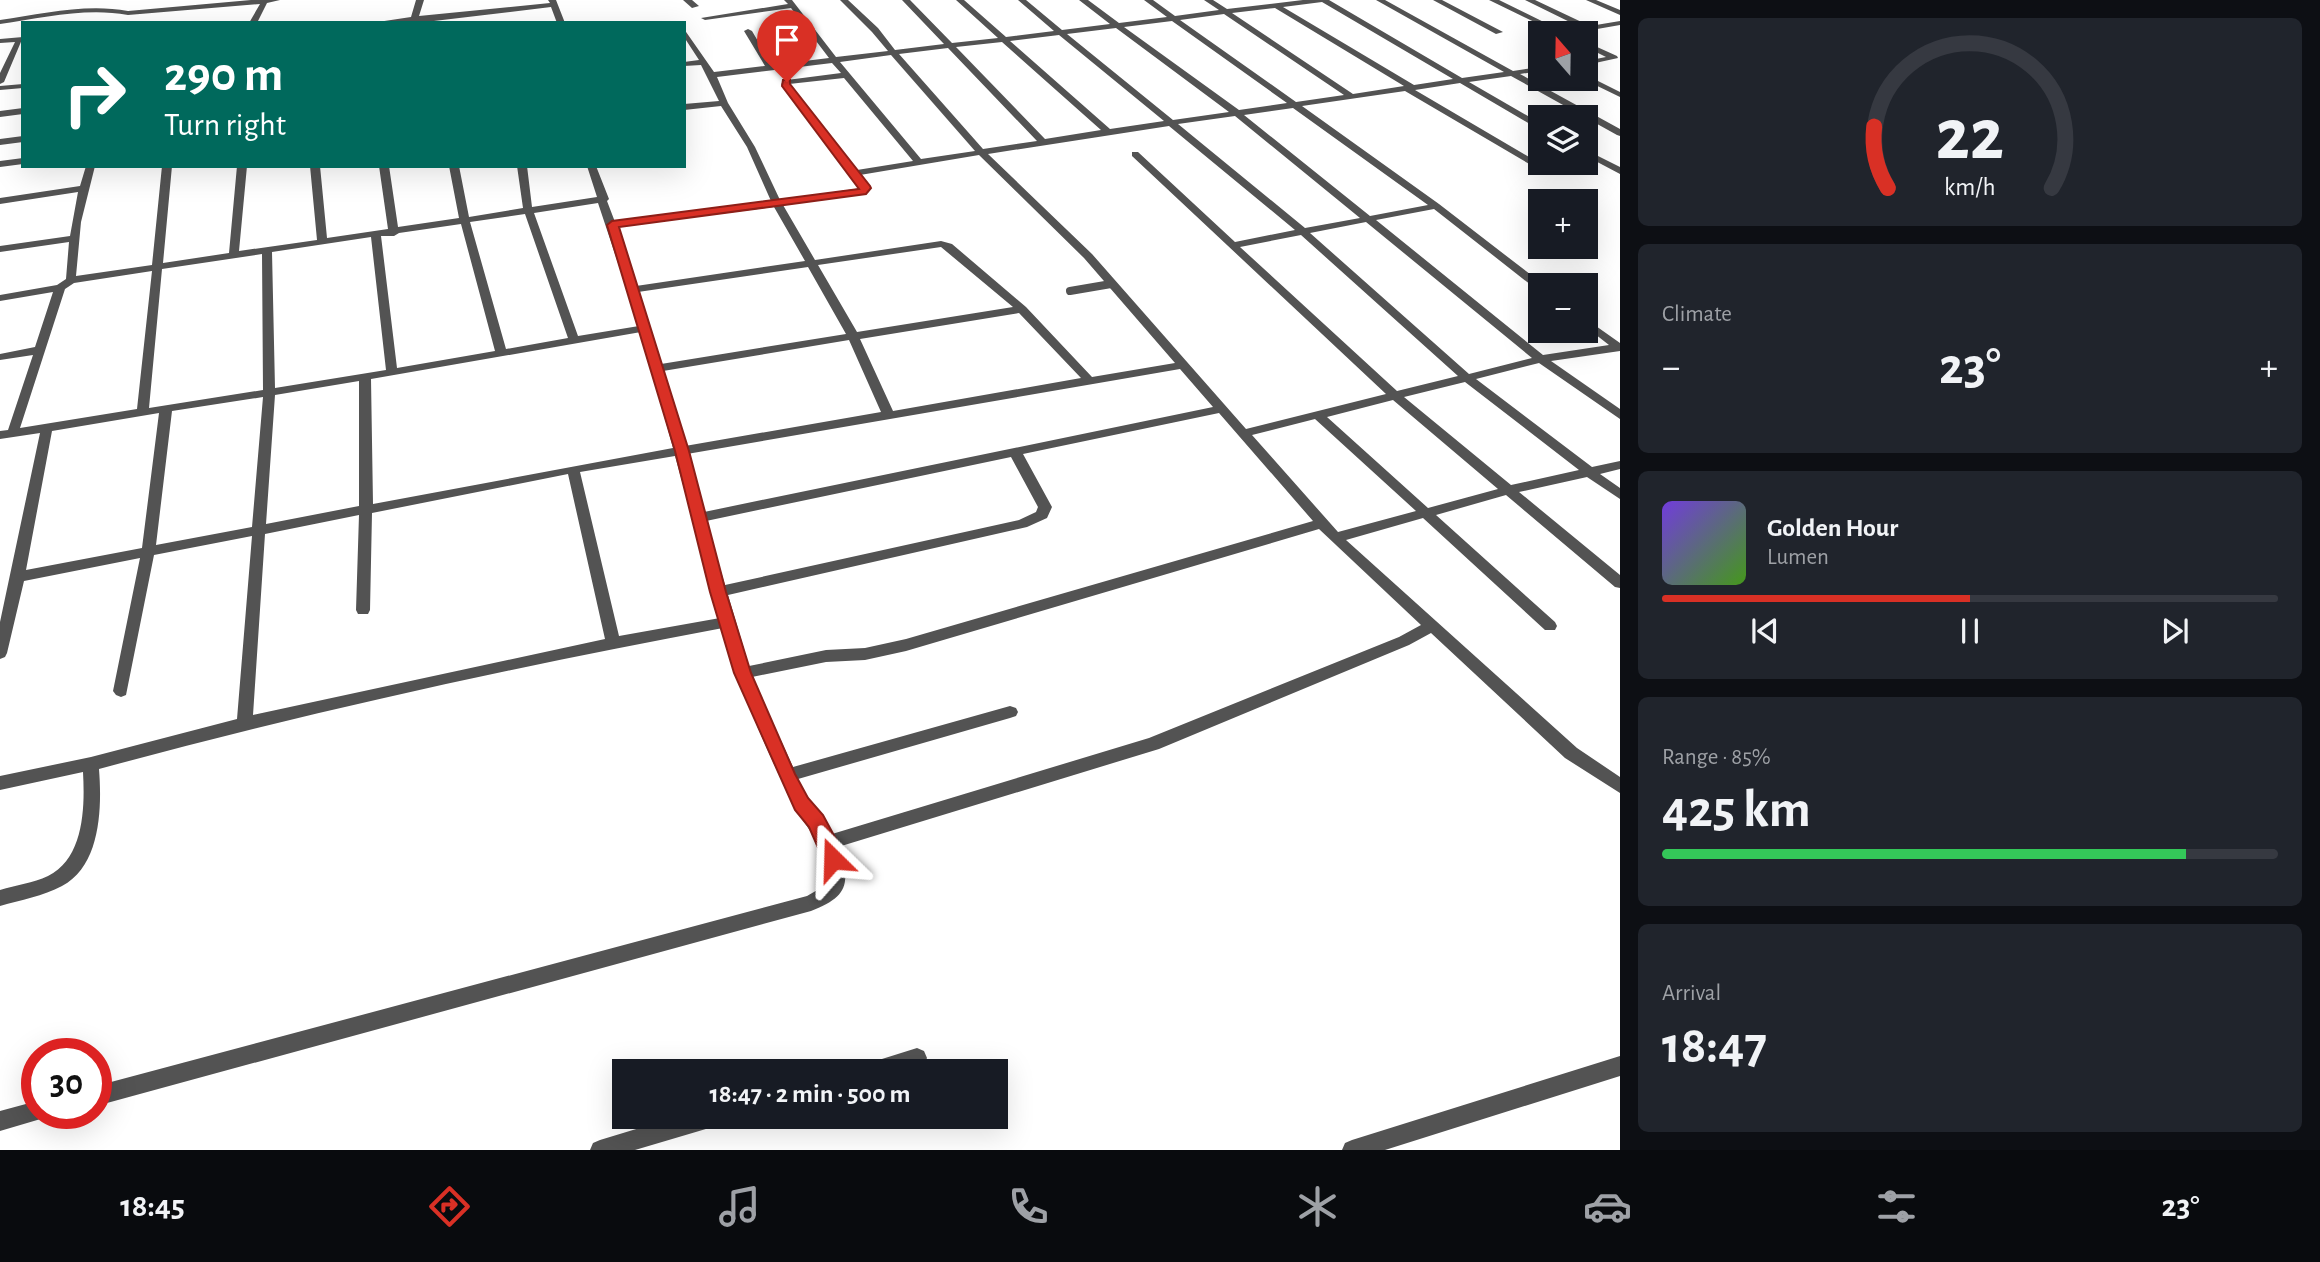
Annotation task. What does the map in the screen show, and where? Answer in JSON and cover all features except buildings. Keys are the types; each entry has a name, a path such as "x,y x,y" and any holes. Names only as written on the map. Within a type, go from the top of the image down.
{"street":[{"path":"94,11 99,0"},
{"path":"0,22 94,11 117,10 128,13 276,0"},
{"path":"420,0 414,21 553,3 560,21"},
{"path":"687,0 695,6"},
{"path":"844,0 875,30 892,53 980,151 1043,211 1111,284 1335,538 1571,753 1620,786"},
{"path":"906,0 1043,142"},
{"path":"960,0 1108,132"},
{"path":"1022,0 1302,231 1466,377 1620,495"},
{"path":"1083,0 1238,114 1541,359 1620,415"},
{"path":"1148,0 1436,206 1528,279"},
{"path":"1208,0 1351,96"},
{"path":"1266,0 1528,160"},
{"path":"712,75 1323,0 1528,120"},
{"path":"1380,0 1620,133"},
{"path":"1437,0 1499,32"},
{"path":"1493,0 1538,21"},
{"path":"1529,0 1573,21"},
{"path":"1590,0 1620,13"},
{"path":"254,21 265,1"},
{"path":"705,18 790,3 918,161"},
{"path":"125,21 128,13"},
{"path":"1598,27 1620,23"},
{"path":"748,31 770,68"},
{"path":"686,34 712,75 724,103 751,147 777,203 852,334 889,416"},
{"path":"0,41 21,39"},
{"path":"0,82 4,64 21,39"},
{"path":"1598,50 1617,59"},
{"path":"1598,61 1617,59"},
{"path":"686,64 704,62"},
{"path":"853,173 980,151 1528,71"},
{"path":"612,225 862,192 866,188 785,85 787,82 846,75"},
{"path":"1598,83 1620,95"},
{"path":"0,88 21,86"},
{"path":"686,107 724,103"},
{"path":"0,114 21,111"},
{"path":"0,142 21,139"},
{"path":"1135,154 1394,395 1620,583"},
{"path":"1598,160 1620,172"},
{"path":"0,164 21,161"},
{"path":"71,280 73,238 83,188 90,168"},
{"path":"143,411 167,168"},
{"path":"234,253 242,168"},
{"path":"315,168 322,243"},
{"path":"384,168 394,233"},
{"path":"454,168 465,222 501,352"},
{"path":"522,168 528,211 574,340"},
{"path":"112,1092 811,903 835,890 837,876 828,843 816,821 801,804 743,673 718,592 682,451 604,199 592,168"},
{"path":"0,201 83,188"},
{"path":"0,298 60,288 71,280 156,265 394,233 604,199"},
{"path":"1233,245 1436,206"},
{"path":"376,235 392,372"},
{"path":"0,249 73,238"},
{"path":"633,290 941,244 948,246 1022,309 1091,382"},
{"path":"245,723 269,391 267,250"},
{"path":"6,433 60,288"},
{"path":"657,368 852,334 1022,309"},
{"path":"6,433 365,377 645,328"},
{"path":"1598,331 1620,347"},
{"path":"1242,433 1541,359 1620,347"},
{"path":"0,356 39,350"},
{"path":"18,577 366,507 573,469 1181,365"},
{"path":"363,610 366,507 365,377"},
{"path":"121,691 148,551 166,408"},
{"path":"698,518 1220,409"},
{"path":"1319,416 1550,626"},
{"path":"0,653 18,577 47,426"},
{"path":"718,592 1022,524 1042,515 1045,507 1015,452"},
{"path":"1335,538 1509,490 1620,466"},
{"path":"573,469 613,643"},
{"path":"743,673 826,656 865,654 906,645 1322,523"},
{"path":"0,783 91,765 245,723 613,643 727,622"},
{"path":"828,843 1153,744 1391,646 1432,626"},
{"path":"787,775 1010,712"},
{"path":"0,898 52,882 70,870 80,855 91,815 91,765"},
{"path":"1352,1150 1620,1066"},
{"path":"0,1121 21,1115"},
{"path":"600,1150 672,1129"}],"lane":[{"path":"1070,291 1111,284"}],"route":[{"path":"787,82 785,85 866,188 862,192 612,225 682,451 718,592 743,673 801,804 816,821 833,859"}]}
